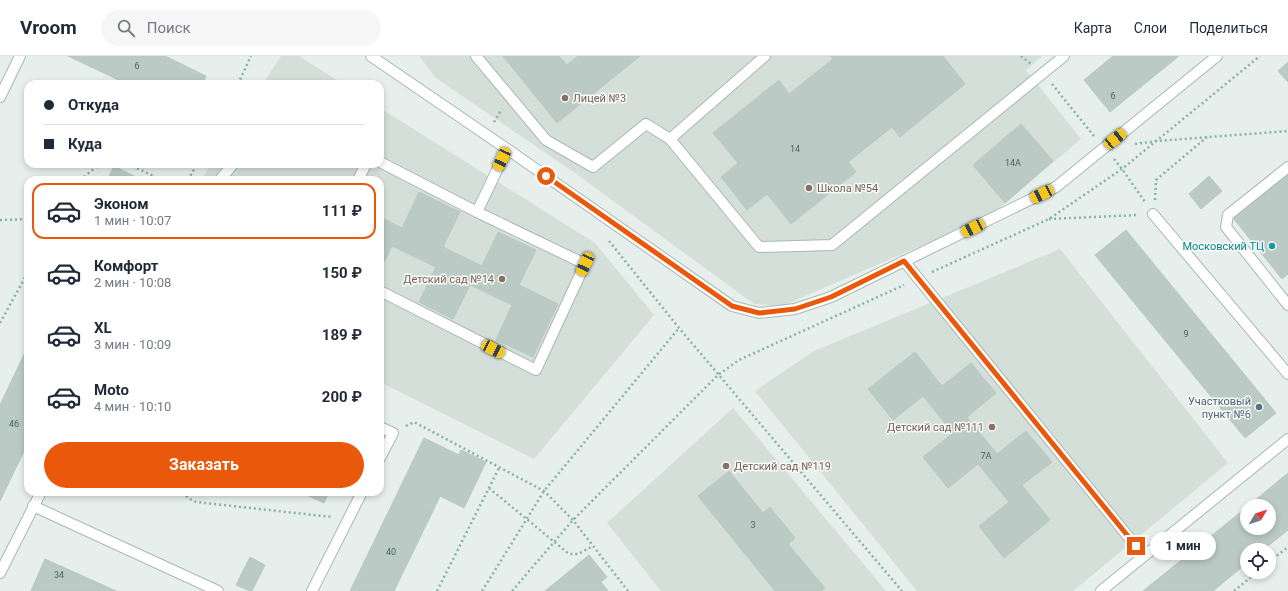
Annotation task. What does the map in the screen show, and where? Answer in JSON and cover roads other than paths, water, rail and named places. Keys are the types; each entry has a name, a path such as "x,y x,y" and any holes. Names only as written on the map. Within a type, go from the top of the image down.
{"lane":[{"path":"0,97 20,56"},
{"path":"371,56 507,148 732,306 759,313 795,309 831,297 1056,187 1217,56"},
{"path":"476,56 546,140 594,167 646,124 670,139 759,247 832,245 1064,56"},
{"path":"670,139 765,56"},
{"path":"477,212 507,148"},
{"path":"384,164 477,212 585,264 536,370 384,293"},
{"path":"1288,167 1228,215 1226,227 1288,305"},
{"path":"223,176 230,168"},
{"path":"1153,214 1288,374"},
{"path":"904,261 1144,556"},
{"path":"384,429 393,433 384,450"},
{"path":"1101,591 1288,439"},
{"path":"0,573 38,496"},
{"path":"312,591 360,496"},
{"path":"33,506 218,591"}],"place":[{"name":"Лицей №3","path":"565,98"},
{"name":"Школа №54","path":"809,188"},
{"name":"Московский ТЦ","path":"1272,246"},
{"name":"Детский сад №14","path":"502,279"},
{"name":"Участковый пункт №6","path":"1259,407"},
{"name":"Детский сад №111","path":"992,427"},
{"name":"Детский сад №119","path":"726,466"}]}
